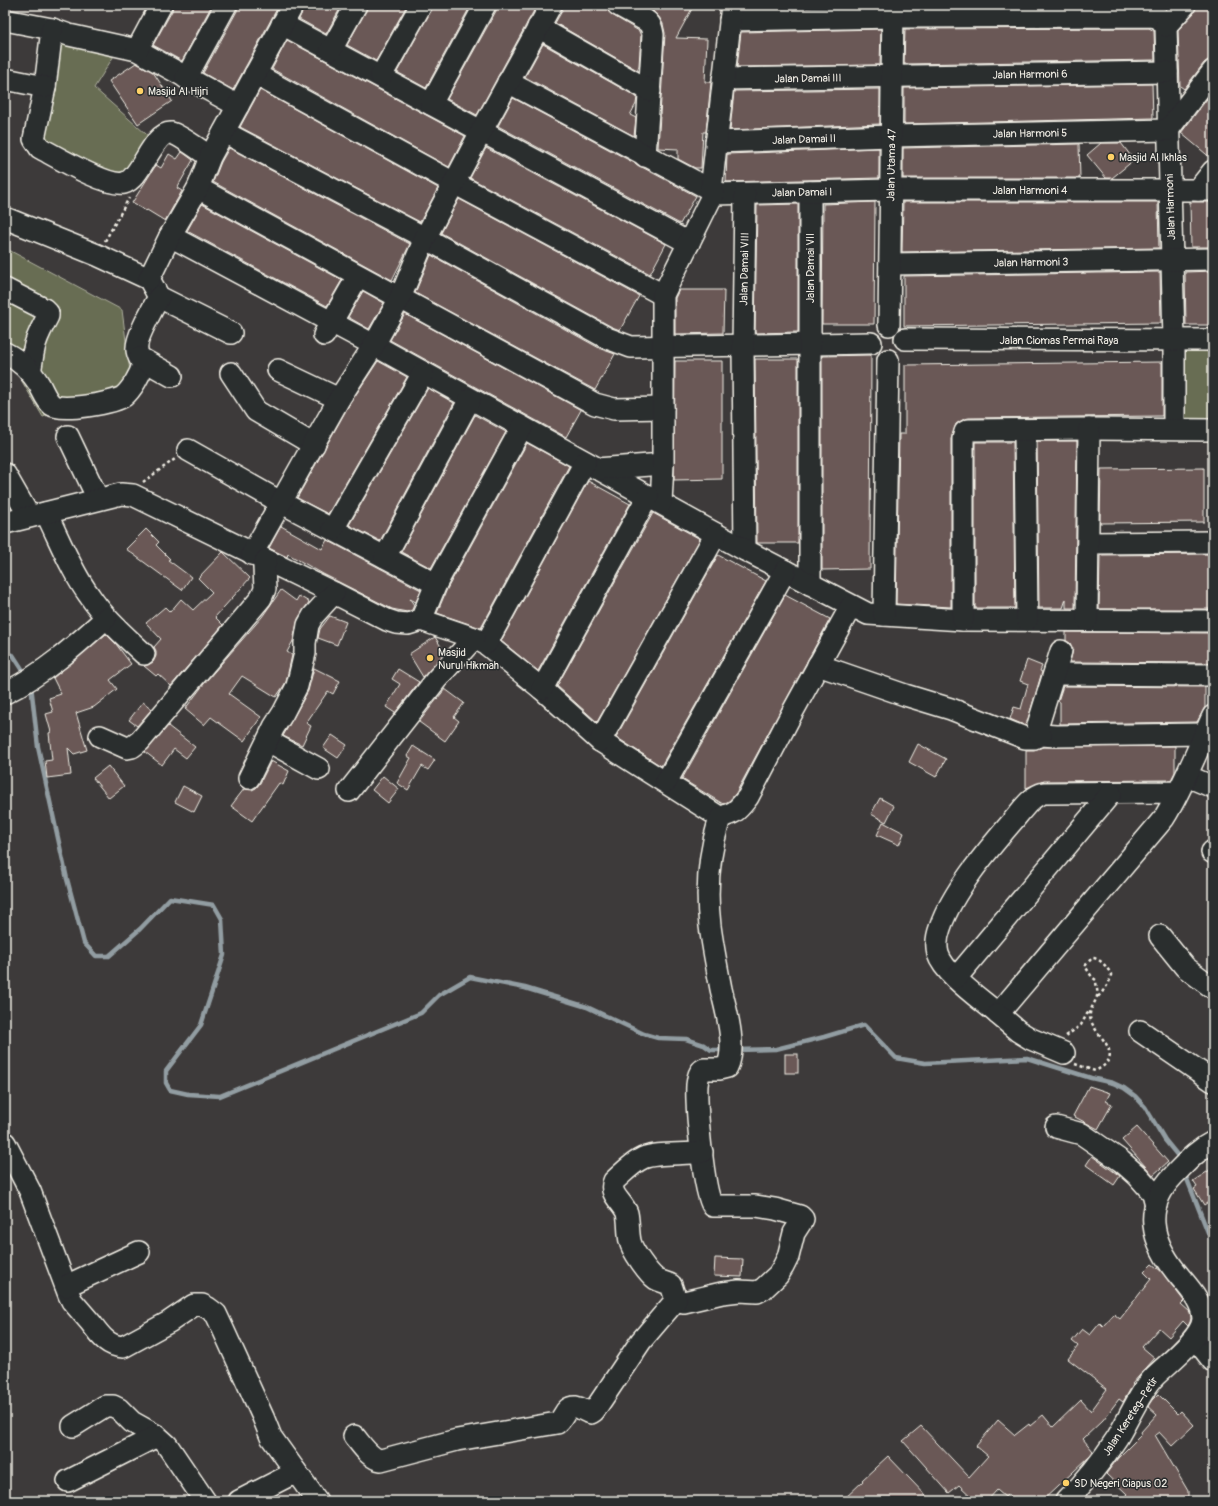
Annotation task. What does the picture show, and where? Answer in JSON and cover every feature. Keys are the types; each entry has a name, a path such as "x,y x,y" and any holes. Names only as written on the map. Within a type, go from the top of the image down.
{"street":[{"path":"137,50 161,5"},
{"path":"186,78 226,5"},
{"path":"149,279 170,236 198,188 210,157 293,5"},
{"path":"331,50 356,5"},
{"path":"381,76 421,5"},
{"path":"432,104 485,5"},
{"path":"100,736 128,748 140,741 261,598 265,589 264,567 259,557 282,502 339,399 374,345 400,298 425,238 482,130 551,5"},
{"path":"618,5 645,20 652,28 650,91 645,156"},
{"path":"542,689 655,500 663,464 663,295 712,192 716,142 731,13 893,11 1156,16 1185,5"},
{"name":"Jalan Utama 47","path":"889,325 893,11"},
{"name":"Jalan Harmoni","path":"1156,16 1167,72 1174,340 1174,429"},
{"path":"5,20 52,29 68,35 137,50 238,106"},
{"path":"282,24 482,130 689,243"},
{"path":"538,28 650,91"},
{"path":"52,29 45,87 34,139 40,148 102,179 116,183 125,183 132,178 160,139 168,134 175,135 210,157"},
{"path":"1168,130 1213,71"},
{"name":"Jalan Harmoni 6","path":"892,76 1167,72"},
{"path":"255,74 663,295"},
{"name":"Jalan Damai III","path":"723,79 892,76"},
{"path":"5,80 45,87"},
{"path":"508,82 712,192"},
{"name":"Jalan Harmoni 5","path":"892,136 1168,130"},
{"path":"224,132 425,238 607,338 631,347 871,343"},
{"name":"Jalan Damai II","path":"716,142 892,136"},
{"path":"1206,190 1213,170"},
{"path":"198,188 598,405 614,408 663,408"},
{"name":"Jalan Harmoni 4","path":"891,190 1206,190"},
{"name":"Jalan Damai I","path":"712,192 745,194 891,190"},
{"name":"Jalan Damai VII","path":"810,192 810,584"},
{"name":"Jalan Damai VIII","path":"745,194 745,550"},
{"path":"5,218 97,255 149,279 160,297 231,333"},
{"path":"170,236 328,329 374,345 745,550 868,614 963,620 1213,621"},
{"name":"Jalan Harmoni 3","path":"890,264 1213,259"},
{"path":"328,329 358,276"},
{"path":"5,289 44,309 48,313 48,316 38,335 30,372"},
{"path":"5,353 30,372 47,400 53,406 59,408 69,408 110,402 124,396 141,371 143,365 137,351 140,335 160,297"},
{"path":"889,325 900,329 904,334 905,339 904,349 901,354 898,357 888,360 878,356 872,348 871,343 874,332 884,326 889,325"},
{"name":"Jalan Ciomas Permai Raya","path":"905,339 1213,340"},
{"path":"140,358 172,376"},
{"path":"884,615 888,360"},
{"path":"278,370 339,399"},
{"path":"231,373 256,411 314,445"},
{"path":"333,530 423,373"},
{"path":"384,557 470,399"},
{"path":"420,620 436,584 522,428"},
{"path":"1087,620 1089,428"},
{"path":"963,620 963,436 965,432 969,430 1089,428 1213,430"},
{"path":"1025,430 1027,620"},
{"path":"68,436 98,500"},
{"path":"188,450 333,530 436,584"},
{"path":"591,466 663,464"},
{"path":"349,791 436,680 480,641 591,466"},
{"path":"5,474 38,515 81,583 106,618 144,654"},
{"path":"5,523 121,494 133,495 387,620 396,623 408,624 420,620 480,641 542,689 613,750 721,818"},
{"path":"600,740 716,534"},
{"path":"1088,543 1213,542"},
{"path":"666,782 785,571"},
{"path":"249,778 274,727 297,686 305,653 308,625 313,616 334,593"},
{"path":"676,1300 684,1302 722,1293 739,1291 757,1292 763,1289 778,1276 789,1253 794,1233 803,1219 800,1216 776,1209 756,1206 713,1206 711,1201 706,1184 702,1152 697,1087 701,1070 706,1068 725,1069 728,1065 730,1051 728,1022 714,954 708,904 713,852 718,824 721,818 735,812 748,796 851,606"},
{"path":"13,689 46,669 77,645 106,618"},
{"path":"1041,735 1038,731 1038,721 1061,651"},
{"path":"818,665 951,709 1025,738 1034,738 1041,735 1056,736 1209,725 1170,808 1158,826 998,1014"},
{"path":"1054,674 1213,675"},
{"path":"268,741 319,770"},
{"path":"1064,1053 1027,1037 956,978 942,963 938,953 938,936 941,926 962,886 996,840 1034,797 1039,794 1111,793 1182,784 1213,787"},
{"path":"956,978 1111,793"},
{"path":"1160,936 1185,967 1213,988"},
{"path":"1140,1031 1213,1081"},
{"path":"1056,1127 1082,1134 1121,1161 1138,1176 1153,1193 1156,1205"},
{"name":"Jalan Kereteg–Petir","path":"1066,1501 1102,1460 1154,1378 1195,1338 1201,1327 1203,1319 1200,1306 1194,1294 1176,1272 1156,1237 1154,1213 1161,1191 1167,1183 1193,1156 1205,1146 1213,1142"},
{"path":"5,1144 30,1191 72,1302 101,1336 116,1347 123,1347 168,1322 194,1305 202,1305 216,1314 224,1329 257,1406 264,1417 271,1438 317,1501"},
{"path":"676,1300 671,1285 655,1278 633,1250 630,1242 626,1213 621,1201 613,1192 613,1184 614,1181 632,1165 644,1157 702,1152"},
{"path":"66,1286 139,1252"},
{"path":"354,1436 373,1457 377,1460 381,1460 457,1440 558,1423 562,1420 566,1410 570,1407 576,1407 591,1413 594,1411 641,1341 676,1300"},
{"path":"1195,1338 1213,1362"},
{"path":"73,1426 105,1406 110,1405 119,1409 132,1422 157,1436 171,1450 204,1501"},
{"path":"68,1481 157,1436"},
{"path":"239,1501 296,1472"}],"path":[{"path":"97,255 129,200 132,178"},
{"path":"127,494 188,450"},
{"path":"1090,1011 1092,1022 1108,1046 1109,1054 1105,1063 1095,1071 1088,1070 1068,1059 1064,1053 1062,1042 1065,1037 1081,1024 1111,978 1111,974 1101,962 1096,958 1092,958 1085,966 1092,977 1096,980 1097,998"}],"green space":[{"path":"61,37 120,46 94,88 154,141 121,178 43,144"},
{"path":"5,248 122,310 132,387 43,417 10,361 5,362"},
{"path":"1176,348 1213,348 1213,426 1177,427"}],"building":[{"path":"173,5 212,5 182,61 153,45 172,11"},
{"path":"238,5 279,5 233,90 203,73 237,11"},
{"path":"305,5 342,5 326,34 299,19"},
{"path":"368,5 407,5 376,61 347,45"},
{"path":"433,5 471,5 426,88 397,72"},
{"path":"497,5 537,5 477,115 447,99 496,11"},
{"path":"563,5 606,5 608,11 612,15 639,31 641,36 639,66 637,70 555,23 562,11"},
{"path":"643,5 694,5 676,38 707,39 705,82 711,82 706,132 703,132 701,168 695,168 678,159 678,149 658,148 665,33 663,24 659,17 652,10"},
{"path":"745,5 881,5 745,8"},
{"path":"1197,5 1213,5 1213,59 1204,63 1184,89 1180,86 1178,30 1194,13"},
{"path":"1149,28 1154,31 1155,60 904,64 905,29"},
{"path":"881,29 880,65 737,67 741,32"},
{"path":"287,40 465,136 449,167 272,69"},
{"path":"543,44 637,97 636,104 630,115 636,118 634,136 525,77"},
{"name":"Masjid Al Hijri","path":"136,63 153,72 172,101 138,124 109,81"},
{"path":"1152,84 1153,118 904,124 904,88"},
{"path":"880,89 880,124 730,130 734,91"},
{"path":"260,90 438,188 420,222 240,127"},
{"path":"1213,91 1213,159 1212,159 1181,133"},
{"path":"513,98 696,196 680,224 498,126"},
{"name":"Masjid Al Ikhlas","path":"1101,143 1121,143 1134,160 1112,178 1106,178 1087,155"},
{"path":"1079,144 1080,178 903,178 903,148"},
{"path":"229,148 410,244 392,280 213,182 221,162"},
{"path":"486,148 666,244 650,274 470,178"},
{"path":"879,148 879,178 726,182 727,154"},
{"path":"182,152 193,160 177,188 182,191 165,221 132,203 156,165 161,168 169,154 177,159"},
{"path":"459,199 639,296 620,330 441,233"},
{"path":"875,202 874,324 822,324 823,204"},
{"path":"903,202 1158,202 1159,248 902,252"},
{"path":"1190,202 1213,202 1213,247 1191,247"},
{"path":"202,204 342,280 327,306 187,231"},
{"path":"798,204 798,332 755,333 757,205"},
{"path":"431,255 601,349 615,354 595,390 415,293"},
{"path":"1213,271 1213,325 1186,325 1185,272"},
{"path":"1160,272 1161,323 904,326 904,276"},
{"path":"679,290 724,290 723,333 675,334 675,298"},
{"path":"363,291 384,303 369,329 348,317"},
{"path":"405,314 581,410 566,437 390,340"},
{"path":"871,355 870,569 822,570 822,356"},
{"path":"755,359 798,359 798,543 757,543"},
{"path":"378,361 407,377 328,514 297,498 349,405"},
{"path":"675,361 722,361 722,479 674,480"},
{"path":"1162,362 1162,416 969,418 956,424 951,439 951,607 896,604 899,434 905,434 905,365"},
{"path":"428,388 454,403 380,541 349,525"},
{"path":"475,415 506,432 431,568 401,552"},
{"path":"1037,441 1077,441 1075,608 1066,608 1066,599 1063,608 1039,608"},
{"path":"975,442 1013,442 1015,608 975,608"},
{"path":"527,443 569,466 481,628 437,613 447,589"},
{"path":"1204,468 1204,522 1100,523 1101,469"},
{"path":"588,481 630,504 538,671 501,641"},
{"path":"653,513 700,539 597,722 557,686"},
{"path":"281,526 322,549 327,540 421,590 416,602 410,599 414,605 412,610 407,612 392,609 323,574 288,554 287,557 269,548"},
{"path":"146,529 159,542 156,545 170,559 168,560 191,577 182,590 126,549"},
{"path":"223,552 250,578 215,617 223,625 171,686 158,674 156,676 144,666 153,662 156,656 154,647 161,639 146,623 165,607 170,612 181,599 193,610 212,592 198,578"},
{"path":"1213,554 1213,609 1099,609 1100,555"},
{"path":"718,555 766,581 661,766 616,737"},
{"path":"281,590 296,601 299,596 309,602 298,619 293,641 287,652 292,655 286,682 276,697 242,676 229,694 261,717 244,741 211,717 204,725 185,709 207,680 262,617"},
{"path":"785,595 830,619 736,793 729,801 723,804 682,779"},
{"path":"330,616 346,622 337,645 318,638 320,629"},
{"path":"1066,632 1213,633 1213,663 1070,662 1073,649 1070,643 1066,641"},
{"path":"106,634 116,644 131,664 110,680 117,689 94,707 76,713 87,750 74,754 68,748 71,775 47,778 45,761 52,760 49,733 51,732 46,714 53,712 49,698 61,694 53,678"},
{"name":"Masjid Nurul Hikmah","path":"435,637 445,653 423,677 409,654"},
{"path":"1027,660 1042,666 1040,671 1042,672 1026,726 1010,719 1014,707 1021,709 1028,684 1020,681"},
{"path":"314,668 340,681 333,694 328,691 306,723 311,726 302,745 283,736 308,691"},
{"path":"398,669 419,682 395,713 386,707 400,684 392,679"},
{"path":"1063,686 1205,687 1205,707 1197,722 1060,724 1060,702 1058,701"},
{"path":"445,689 464,703 454,717 459,721 445,741 419,722"},
{"path":"143,702 152,709 137,726 129,720"},
{"path":"168,726 195,747 186,758 174,749 162,765 145,752"},
{"path":"332,735 347,745 338,758 323,748"},
{"path":"918,744 946,759 936,777 909,762"},
{"path":"413,746 435,760 428,770 422,766 408,790 397,783 411,758 407,756"},
{"path":"1175,746 1175,772 1171,780 1044,781 1026,788 1026,750 1034,750 1043,747"},
{"path":"271,761 289,771 283,785 279,783 252,821 231,806 244,789 252,790 256,788"},
{"path":"108,766 124,786 109,798 93,778"},
{"path":"383,776 399,789 388,803 372,790"},
{"path":"183,786 202,796 194,812 175,802"},
{"path":"880,798 894,806 886,822 871,814"},
{"path":"883,822 904,833 899,845 877,835"},
{"path":"785,1054 798,1054 798,1073 785,1073"},
{"path":"1089,1086 1110,1093 1106,1101 1112,1104 1098,1129 1073,1116"},
{"path":"1137,1127 1168,1162 1153,1175 1122,1140"},
{"path":"1092,1156 1120,1176 1114,1185 1086,1165"},
{"path":"1213,1168 1213,1199 1204,1205 1194,1189 1197,1187 1193,1181"},
{"path":"715,1258 743,1259 742,1277 714,1276"},
{"path":"1152,1264 1161,1271 1184,1301 1181,1304 1190,1312 1190,1322 1188,1326 1183,1321 1169,1337 1159,1328 1142,1347 1155,1358 1132,1384 1133,1385 1123,1402 1119,1399 1103,1420 1083,1439 1093,1451 1088,1458 1042,1501 1014,1501 1008,1494 1005,1497 997,1490 987,1501 976,1501 959,1485 949,1493 903,1441 921,1426 969,1477 988,1456 976,1446 998,1420 1015,1435 1029,1424 1030,1426 1043,1415 1053,1427 1081,1400 1091,1411 1107,1389 1068,1359 1078,1346 1072,1341 1082,1329 1090,1335 1100,1323 1103,1326 1114,1314 1120,1319 1151,1279 1144,1272"},
{"path":"1158,1394 1178,1414 1181,1411 1194,1425 1172,1446 1159,1432 1155,1435 1188,1491 1188,1496 1180,1501 1120,1501 1127,1494 1106,1474 1118,1458 1142,1434 1141,1432 1157,1414 1148,1406"},
{"path":"888,1456 931,1501 842,1501 863,1481 862,1480"}],"waterway":[{"path":"5,654 13,655 26,675"},
{"path":"31,685 38,747 67,879 84,943 96,956 109,956 140,929 170,898 214,905 222,919 224,955 201,1025 166,1071 166,1083 170,1090 188,1094 220,1096 421,1013 439,995 470,977 525,988 587,1007 644,1034 658,1038 686,1039 704,1045 711,1050 726,1050"},
{"path":"736,1050 776,1049 864,1025 896,1058 925,1063 1027,1058 1091,1078 1113,1083 1124,1088 1135,1096 1145,1107 1180,1161"},
{"path":"1185,1174 1209,1235 1213,1240"}],"place":[{"name":"Masjid Al Hijri","path":"140,91"},
{"name":"Masjid Al Ikhlas","path":"1111,157"},
{"name":"Masjid Nurul Hikmah","path":"430,658"},
{"name":"SD Negeri Ciapus 02","path":"1066,1483"}]}
